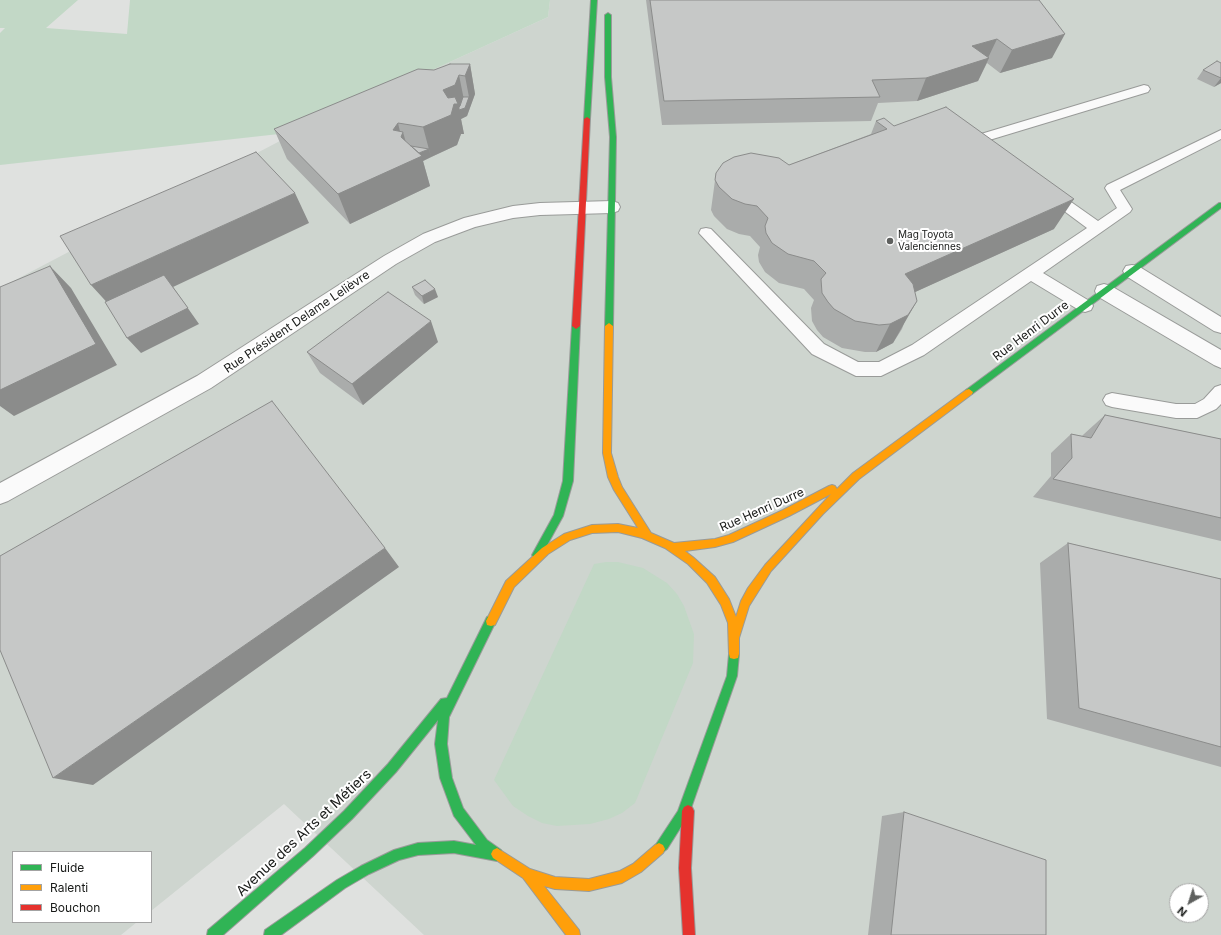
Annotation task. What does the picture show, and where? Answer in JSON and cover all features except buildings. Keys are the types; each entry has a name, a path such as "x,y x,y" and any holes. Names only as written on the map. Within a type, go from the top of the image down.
{"main road":[{"path":"535,559 558,516 568,481 594,0"},
{"path":"608,5 608,73 613,137 607,453 611,471 619,490 648,536"},
{"name":"Rue Henri Durre","path":"734,637 745,604 768,568 820,511 856,476 1221,205"},
{"name":"Rue Henri Durre","path":"673,548 715,544 730,539 803,505 856,476"},
{"path":"618,528 648,536 680,552 702,570 718,590 730,613 734,637 734,663 730,682 683,814 663,845 638,868 622,877 589,885 555,883 527,874 497,855 483,844 458,812 446,778 441,744 444,716 510,584 535,559 567,537 592,529 618,528"},
{"name":"Avenue des Arts et Métiers","path":"213,935 348,815 392,768 455,692"},
{"path":"689,935 685,847 691,794"},
{"path":"270,935 316,900 341,884 365,870 398,854 418,849 454,847 497,855"},
{"path":"527,874 574,935"}],"street":[{"name":"Rue Président Delame Lelièvre","path":"0,494 204,382 390,260 422,242 465,224 507,213 540,209 612,207"},
{"path":"1132,270 1221,326"},
{"path":"1104,291 1221,360"}],"lane":[{"path":"996,154 976,140 1144,89"},
{"path":"706,232 818,349 856,369 881,370 918,350 1125,209 1112,188 1221,134"},
{"path":"1040,187 1098,228"},
{"path":"1031,273 1085,306"},
{"path":"1112,400 1176,411 1197,411 1210,404 1221,392"}],"shaded area":[{"path":"550,0 1221,0 1221,935 424,935 284,804 152,910 152,851 12,851 12,923 136,923 121,935 0,935 0,288 297,132 548,17"}],"green space":[{"path":"0,0 78,0 46,28 127,34 130,0 550,0 548,17 297,132 0,165 0,33 5,28 0,28"},
{"path":"618,562 643,568 667,583 677,594 684,606 694,634 693,663 635,803 622,813 609,819 590,824 557,826 542,823 513,806 494,780 594,564"}],"traffic: fast":[{"path":"587,119 594,0"},
{"path":"608,15 608,77 613,137 609,326"},
{"path":"969,392 1221,205"},
{"path":"537,555 558,516 568,481 576,326"},
{"path":"491,621 444,716 441,744 446,778 458,812 483,844 497,854"},
{"path":"659,849 683,814 732,676 734,654"},
{"path":"213,935 309,852 348,815 392,768 445,703"},
{"path":"270,935 341,884 365,870 398,854 418,849 454,847 497,855"}],"traffic: slow":[{"path":"609,326 607,453 613,477 619,490 648,536"},
{"path":"734,637 745,604 752,591 768,568 820,511 856,476 969,392"},
{"path":"673,548 715,543 730,539 786,513 832,489"},
{"path":"618,528 643,534 668,545 691,561 711,580 725,602 733,623 734,654"},
{"path":"491,621 510,584 545,551 567,537 592,529 618,528"},
{"path":"497,854 527,874 555,883 589,885 622,877 637,868 659,849"},
{"path":"527,874 574,935"}],"traffic: jam":[{"path":"576,326 587,119"},
{"path":"688,811 685,868 689,935"}],"place":[{"name":"Mag Toyota Valenciennes","path":"890,241"}]}
